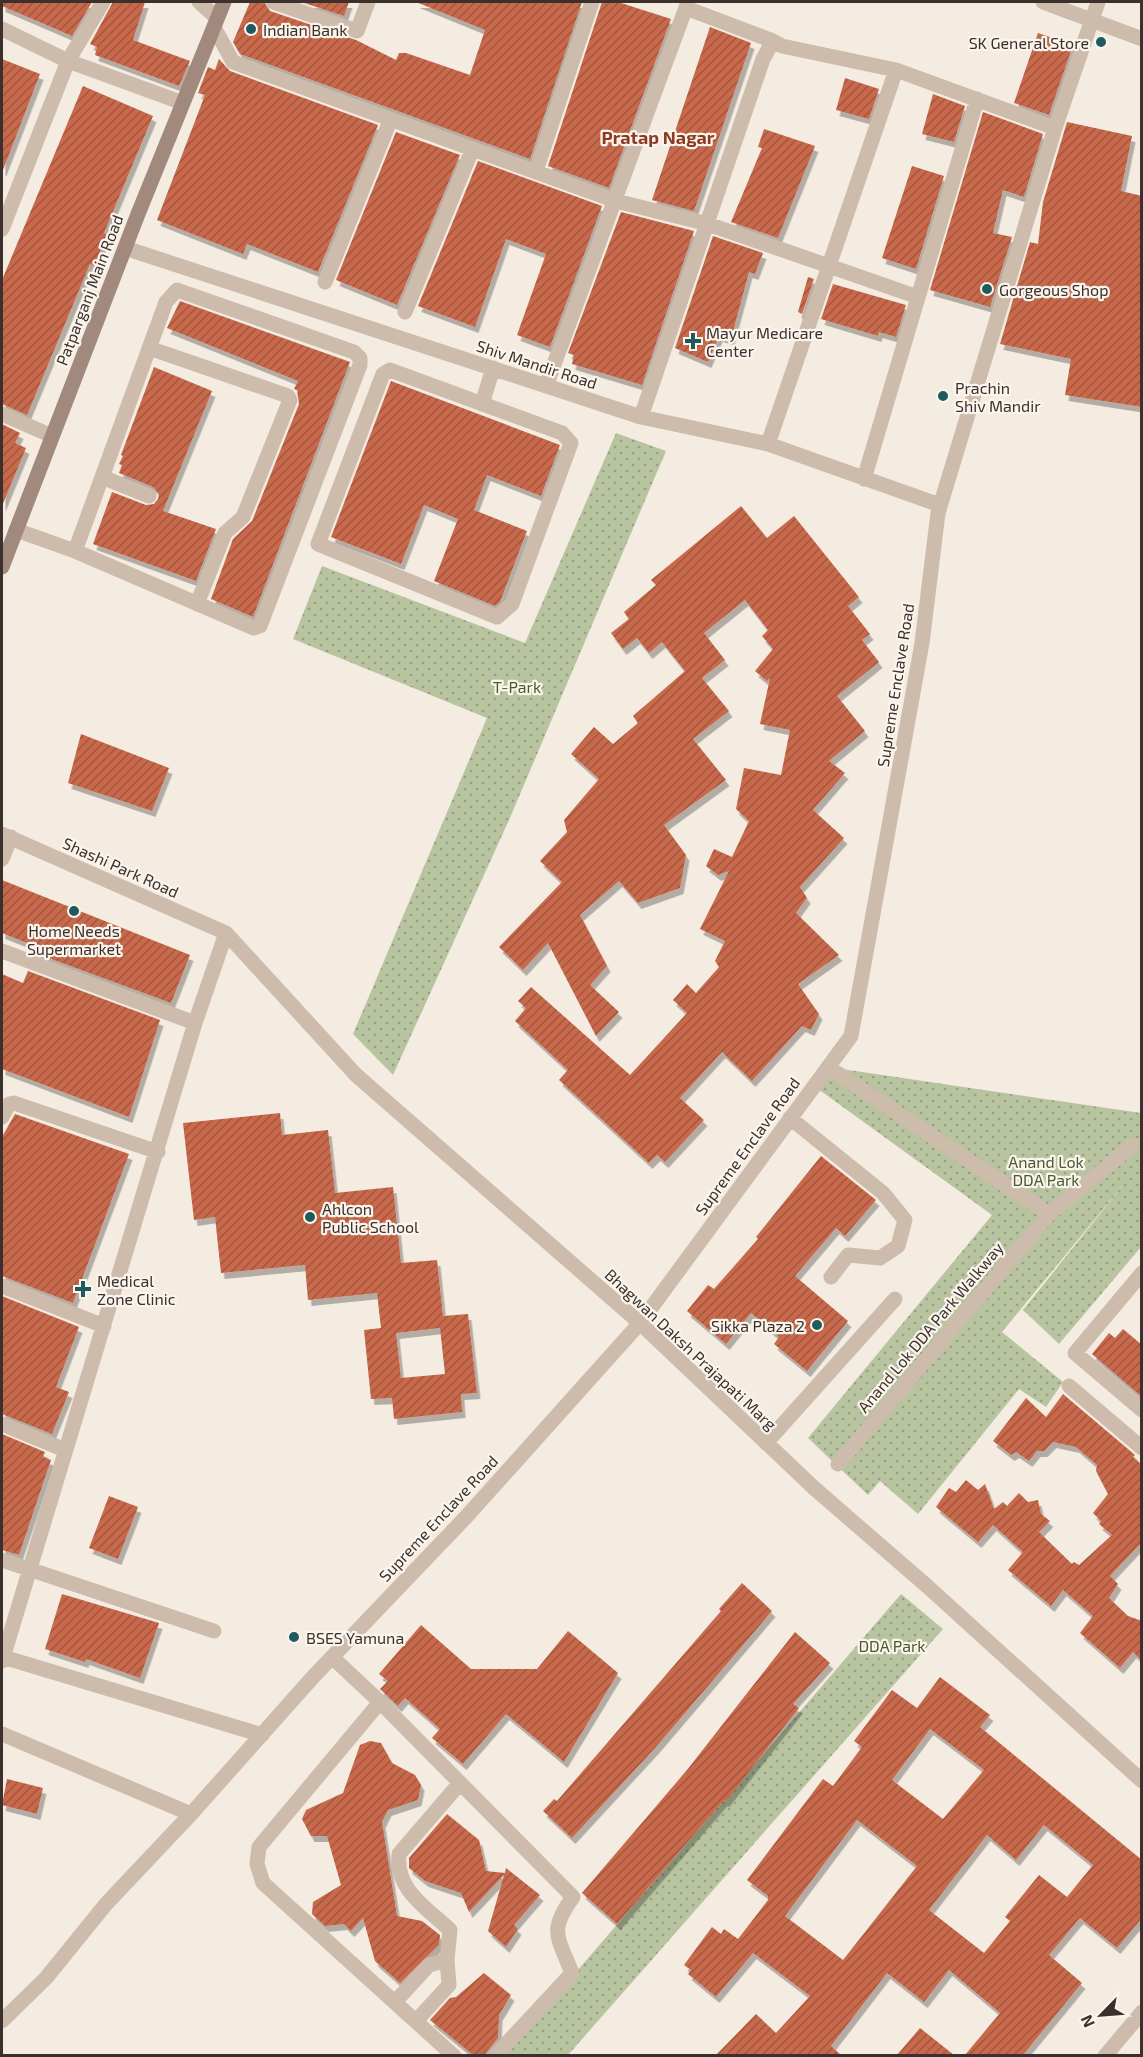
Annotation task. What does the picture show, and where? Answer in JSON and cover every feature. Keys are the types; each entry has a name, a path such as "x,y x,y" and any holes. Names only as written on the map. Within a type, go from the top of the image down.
{"street":[{"path":"2,229 68,61 103,2"},
{"path":"199,2 215,23 233,62 616,201 708,224 918,297"},
{"name":"Patparganj Main Road","path":"2,567 125,248 224,2"},
{"path":"273,2 357,31 368,2"},
{"path":"536,171 592,2"},
{"path":"1043,2 1142,39"},
{"name":"Supreme Enclave Road","path":"2,2021 46,1978 106,1904 191,1814 313,1677 466,1517 640,1323 851,1035 922,643 940,506 1055,128 1098,2"},
{"path":"546,386 687,5 782,46 896,70 1055,128"},
{"path":"2,29 68,61 183,103"},
{"path":"641,417 763,59 773,41"},
{"path":"768,444 896,70"},
{"path":"864,479 976,99"},
{"path":"325,282 390,120"},
{"path":"405,312 472,150"},
{"name":"Shiv Mandir Road","path":"125,248 641,417 768,444 940,506"},
{"path":"16,530 75,551 254,628 260,626 356,376 360,358 354,352 177,290 166,302 75,551"},
{"path":"149,348 288,396 290,400 243,516 225,533 197,604"},
{"path":"482,404 494,368"},
{"path":"390,369 482,404 562,433 571,443 512,604 497,617 318,544 383,374 390,369"},
{"path":"2,414 52,436"},
{"path":"102,477 149,496"},
{"path":"2,859 6,835"},
{"name":"Shashi Park Road","path":"6,835 226,933"},
{"path":"226,933 195,1023 158,1152 2,1659 262,1735"},
{"name":"Bhagwan Daksh Prajapati Marg","path":"226,933 356,1074 640,1323 766,1443 1142,1782"},
{"path":"2,951 195,1023"},
{"path":"828,1067 1049,1214"},
{"path":"2,1117 9,1104 14,1103 158,1152"},
{"path":"790,1118 883,1193 905,1220 898,1246 880,1258 848,1255 831,1277"},
{"name":"Anand Lok DDA Park Walkway","path":"838,1464 1049,1214 1133,1145"},
{"path":"1142,1273 1075,1353 1142,1410"},
{"path":"2,1286 104,1326"},
{"path":"766,1443 895,1299"},
{"path":"1069,1386 1142,1448"},
{"path":"2,1424 65,1450"},
{"path":"2,1560 214,1631"},
{"path":"332,1657 380,1702 573,1897 559,1916 557,1931 572,1973 495,2055"},
{"path":"380,1702 259,1847 257,1864 263,1883 454,2055"},
{"path":"2,1734 191,1814"},
{"path":"416,2021 449,1985 447,1960 450,1930 407,1890 398,1865 399,1854 460,1784"},
{"path":"395,2002 429,1965 447,1960"},
{"path":"1105,2055 1142,2012"}],"green space":[{"name":"T-Park","path":"616,433 666,451 509,820 393,1075 353,1034 487,718 293,639 322,566 525,643"},
{"name":"Anand Lok DDA Park","path":"828,1067 1141,1113 1141,1247 1059,1344 1023,1310 1128,1179 1002,1332 1063,1382 1046,1407 1019,1389 918,1514 880,1481 868,1495 808,1438 992,1215 814,1086"},
{"name":"DDA Park","path":"901,1594 943,1629 568,2055 504,2056"}],"building":[{"path":"2,2 92,2 72,36 2,6"},
{"path":"113,2 145,2 133,40 190,61 179,86 95,55 97,47 90,44"},
{"path":"250,2 264,2 270,11 356,40 396,60 399,53 406,53 470,75 485,30 416,2 582,2 530,159 240,54 233,42"},
{"path":"301,2 349,2 344,16"},
{"path":"602,2 618,2 671,19 609,188 548,166"},
{"path":"710,27 751,43 694,211 652,200"},
{"path":"1038,33 1073,45 1049,115 1014,103"},
{"path":"2,59 40,74 3,170 2,170"},
{"path":"219,59 230,71 378,125 318,272 247,244 243,254 157,220 205,95 198,93 208,67 215,70"},
{"path":"845,78 879,89 869,119 836,110"},
{"path":"83,86 153,116 104,233 107,234 94,266 90,264 27,415 2,404 2,280"},
{"path":"933,94 965,106 954,142 922,134"},
{"path":"983,112 1043,134 1024,197 1003,190 993,233 1012,237 990,307 930,290"},
{"path":"1067,122 1132,136 1121,191 1142,196 1142,407 1065,395 1071,359 1000,344 1030,242 1038,244 1043,202"},
{"path":"764,129 815,146 778,238 731,222 762,148 758,147"},
{"path":"396,132 460,155 397,305 336,280"},
{"path":"478,161 602,206 550,347 517,335 546,254 506,239 475,327 418,306"},
{"path":"912,166 944,176 916,269 882,258"},
{"path":"621,212 694,231 642,385 572,364 574,355 568,353"},
{"path":"713,236 763,253 755,274 749,272 731,339 719,336 708,362 675,348"},
{"path":"808,277 814,279 802,314 798,312"},
{"path":"833,284 906,305 896,337 879,332 878,336 821,319"},
{"path":"180,301 350,362 253,617 211,599 233,539 252,521 299,404 297,390 294,389 298,381 167,328"},
{"path":"154,367 212,391 163,511 216,529 196,581 93,544 112,492 146,505 154,504 158,499 159,494 153,487 119,473 122,465 119,464 123,456 121,455"},
{"path":"391,381 560,445 541,496 487,475 474,510 527,531 500,602 495,606 434,581 458,519 424,505 401,564 331,537"},
{"path":"2,424 20,433 15,443 26,448 2,506"},
{"path":"741,506 767,538 794,516 859,597 848,606 870,634 862,640 879,662 837,696 865,731 829,761 845,773 813,810 844,838 800,887 807,898 796,913 839,955 798,984 819,1014 811,1030 802,1026 752,1081 722,1052 680,1098 704,1120 665,1162 657,1155 649,1163 559,1080 568,1070 515,1021 526,1008 518,1001 531,987 630,1075 687,1013 673,1000 687,984 696,993 719,967 715,961 725,941 700,929 729,871 718,875 706,866 714,849 732,857 749,821 736,809 744,768 781,775 790,730 760,724 770,678 767,681 755,671 773,649 762,636 768,630 745,600 704,633 725,660 702,678 729,711 693,739 726,780 664,825 686,855 680,888 638,903 619,881 580,915 607,966 590,985 619,1012 596,1036 548,943 523,970 499,947 562,882 540,861 567,832 564,820 599,779 571,754 594,727 613,744 638,723 633,716 685,671 662,642 649,653 637,638 623,649 611,633 629,619 624,612 656,585 651,580"},
{"path":"81,734 169,768 152,811 68,783"},
{"path":"2,880 190,955 171,1003 35,953 37,947 2,933"},
{"path":"28,971 160,1020 129,1117 2,1069 2,974 23,983"},
{"path":"280,1113 282,1135 328,1130 335,1193 393,1187 401,1263 437,1260 443,1316 468,1314 477,1393 461,1394 462,1412 394,1419 392,1398 371,1399 364,1330 381,1328 377,1293 308,1300 305,1265 221,1273 215,1217 194,1220 183,1123","holes":["440,1328 445,1374 401,1378 396,1333"]},
{"path":"15,1114 129,1154 73,1303 2,1276 2,1137"},
{"path":"821,1156 876,1200 845,1236 836,1228 795,1276 848,1321 807,1371 774,1344 779,1337 751,1313 726,1344 687,1311 708,1285 714,1289 758,1239 756,1237"},
{"path":"2,1296 79,1327 56,1387 69,1392 52,1434 2,1414"},
{"path":"1123,1329 1142,1345 1142,1397 1092,1354 1109,1333 1115,1338"},
{"path":"1063,1394 1135,1455 1133,1457 1142,1465 1142,1542 1110,1576 1118,1584 1109,1598 1128,1616 1142,1621 1142,1661 1133,1652 1120,1668 1080,1633 1093,1616 1063,1590 1051,1606 1008,1570 1023,1552 993,1525 978,1542 936,1507 949,1488 956,1492 966,1480 978,1490 985,1484 994,1509 1003,1502 1007,1506 1019,1493 1028,1502 1038,1500 1041,1514 1050,1521 1039,1532 1072,1564 1074,1562 1079,1565 1112,1535 1099,1524 1101,1521 1093,1513 1108,1494 1096,1471 1097,1465 1076,1447 1053,1442 1044,1451 1037,1451 1029,1461 1016,1452 1011,1455 993,1441 1026,1398 1046,1417"},
{"path":"2,1434 45,1452 43,1457 51,1460 19,1555 2,1550"},
{"path":"109,1496 138,1507 118,1559 89,1548"},
{"path":"742,1583 772,1611 656,1747 572,1838 543,1811 554,1799 557,1801 721,1611 719,1609"},
{"path":"62,1594 159,1623 140,1678 86,1659 85,1662 45,1649"},
{"path":"421,1625 471,1669 537,1669 568,1631 618,1673 564,1762 506,1714 463,1764 432,1738 440,1729 405,1698 398,1706 380,1689 388,1681 379,1674"},
{"path":"795,1632 830,1663 793,1704 799,1708 726,1801 724,1800 617,1924 582,1893 687,1770"},
{"path":"940,1677 990,1715 980,1727 1142,1860 1142,1918 1117,1948 1080,1918 1049,1955 1082,1983 1023,2055 965,2055 1000,2013 949,1970 924,2002 887,1973 831,2046 841,2055 716,2055 756,2014 776,2033 810,1996 753,1953 716,1997 688,1974 691,1970 684,1965 712,1927 721,1934 724,1929 738,1939 768,1900 768,1896 747,1880 823,1779 833,1786 862,1747 854,1741 892,1690 917,1708","holes":["930,1729 984,1770 943,1819 892,1780","857,1820 917,1866 843,1960 785,1916","1044,1825 1093,1865 1067,1897 1039,1875 1005,1917 1010,1921 984,1953 929,1910 987,1835 1016,1860"]},
{"path":"370,1741 381,1743 392,1763 415,1775 421,1785 418,1800 388,1810 382,1822 397,1916 422,1921 440,1935 439,1945 400,1983 375,1961 363,1918 351,1931 344,1924 325,1926 312,1914 313,1902 341,1885 327,1836 311,1836 302,1819 306,1810 343,1793 360,1745"},
{"path":"7,1779 43,1788 37,1814 2,1805"},
{"path":"447,1814 479,1840 486,1871 505,1873 506,1868 540,1895 514,1925 518,1929 506,1947 488,1931 504,1875 469,1912 461,1893 425,1881 409,1868 409,1858"},
{"path":"484,1973 511,1995 499,2015 498,2038 485,2054 473,2055 430,2020 450,1998 456,1997"},
{"path":"920,2028 954,2055 897,2055"}],"place":[{"name":"Indian Bank","path":"251,29"},
{"name":"SK General Store","path":"1101,42"},
{"name":"Gorgeous Shop","path":"987,289"},
{"name":"Mayur Medicare Center","path":"693,341"},
{"name":"Prachin Shiv Mandir","path":"943,396"},
{"name":"Home Needs Supermarket","path":"74,911"},
{"name":"Ahlcon Public School","path":"310,1217"},
{"name":"Medical Zone Clinic","path":"83,1289"},
{"name":"Sikka Plaza 2","path":"817,1325"},
{"name":"BSES Yamuna","path":"294,1637"}],"district":[{"name":"Pratap Nagar","path":"658,137"}]}
